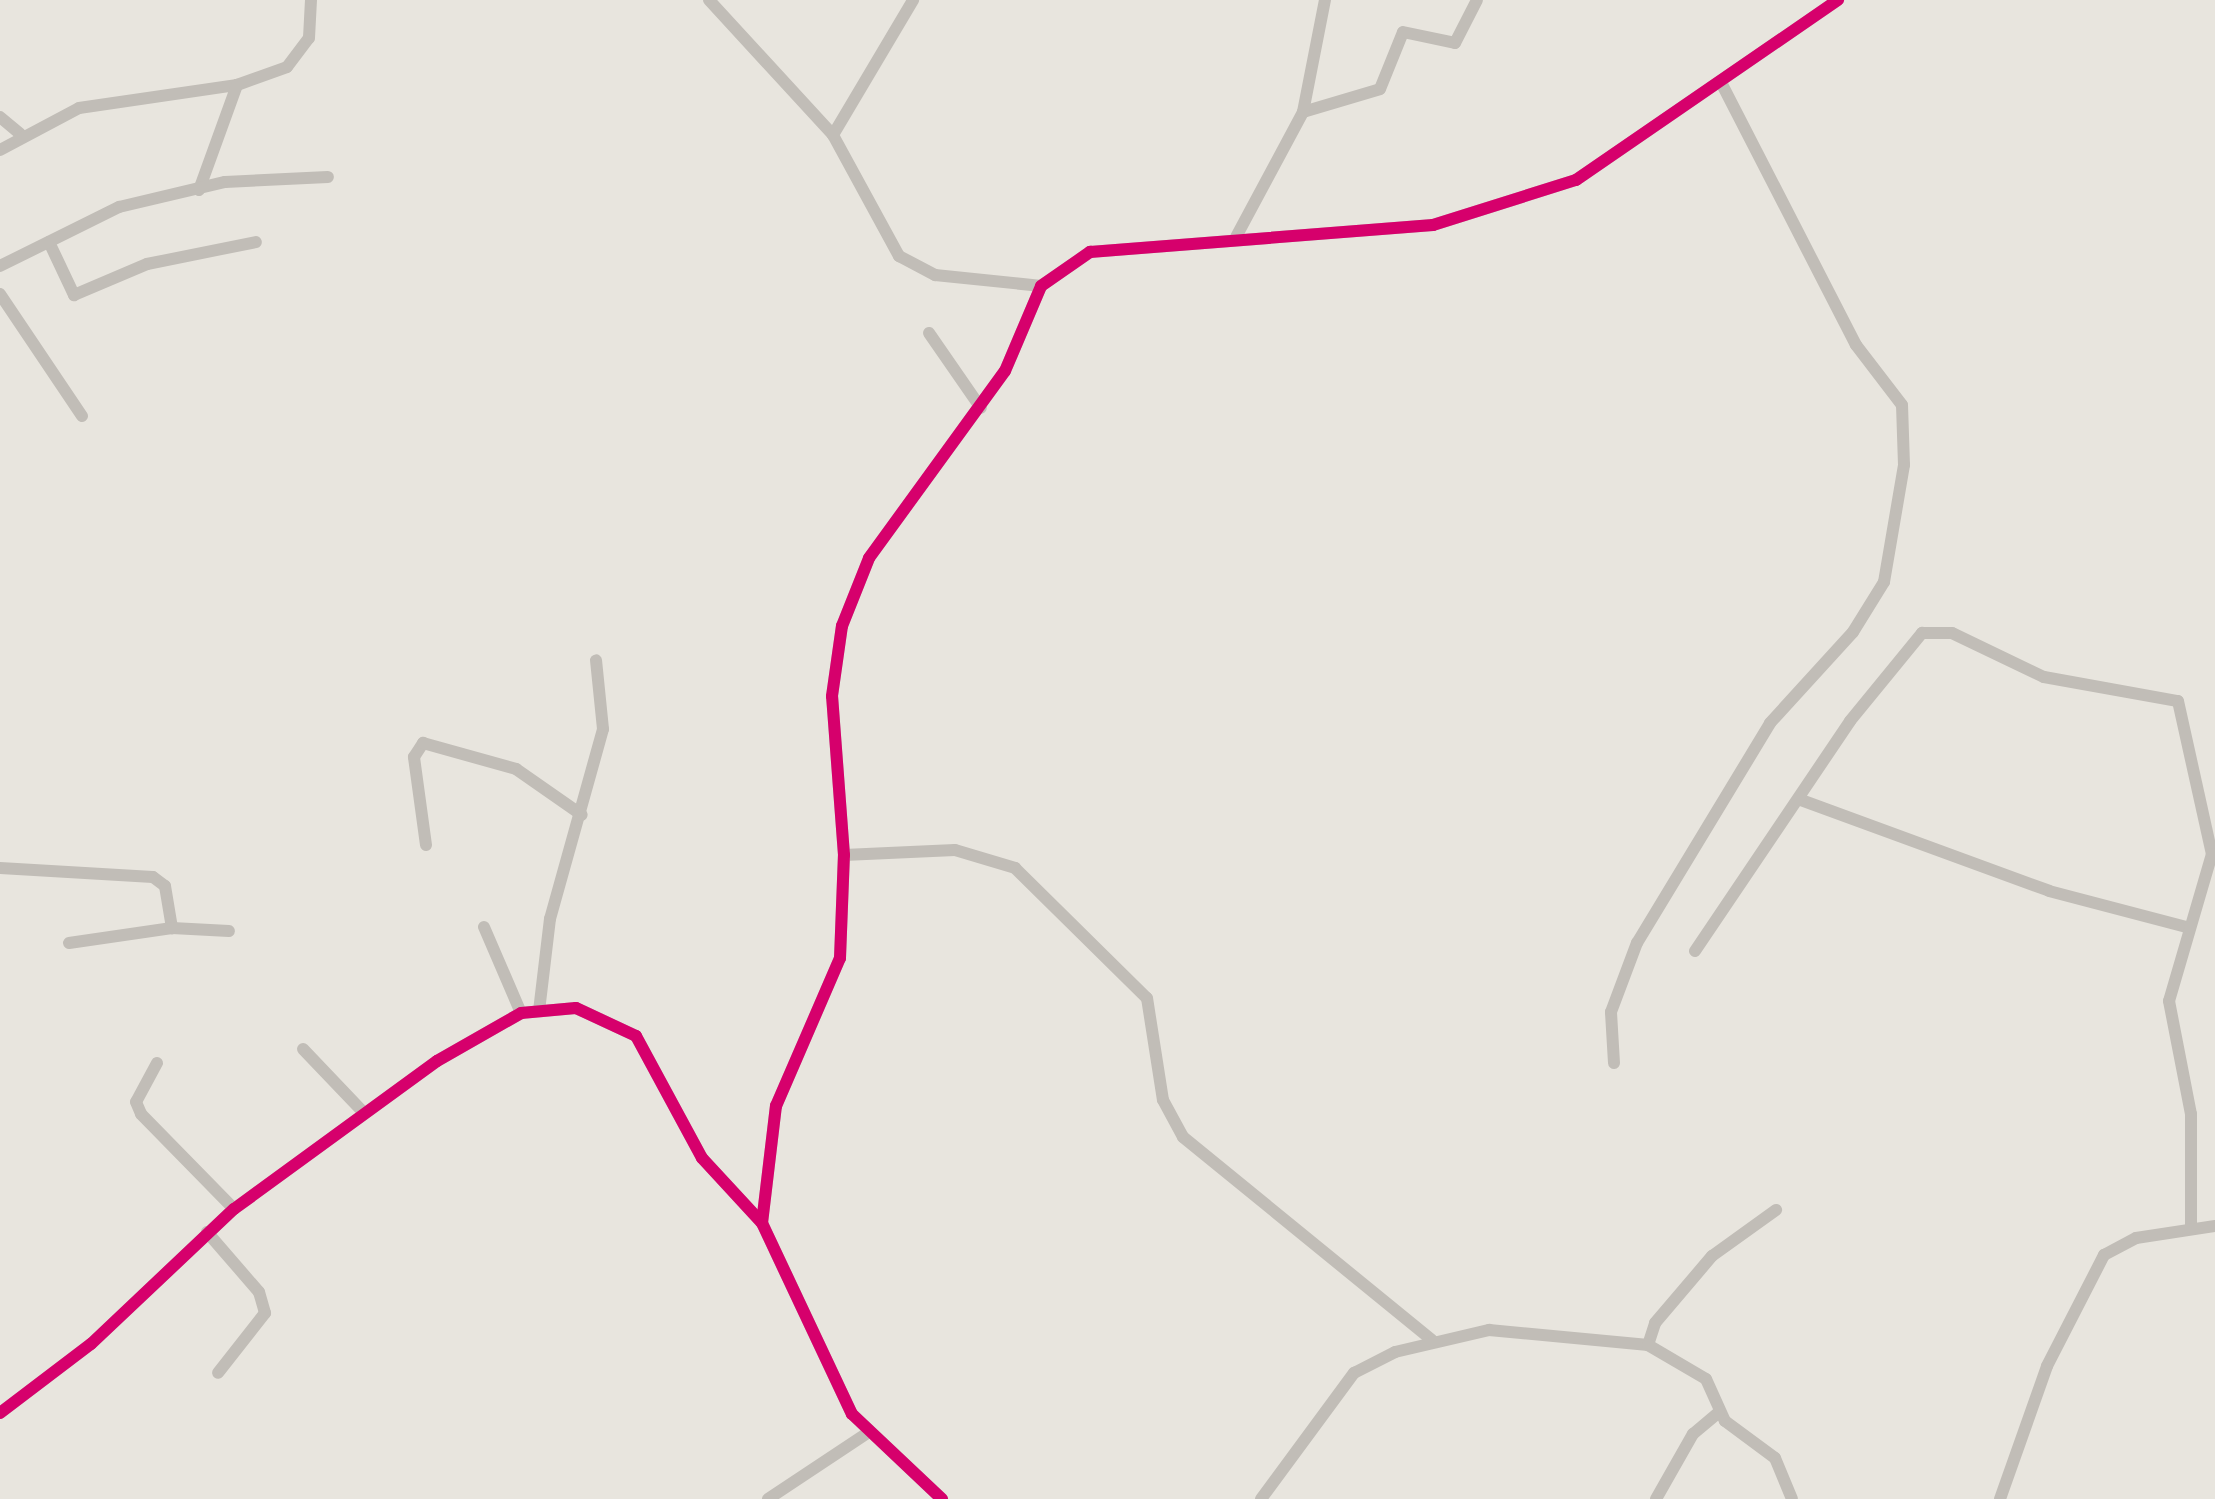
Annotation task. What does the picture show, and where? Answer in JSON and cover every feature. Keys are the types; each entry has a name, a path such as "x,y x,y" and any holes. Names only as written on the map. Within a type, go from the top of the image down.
{"street":[{"path":"0,150 20,134 79,108 236,85 297,59 310,0"},
{"path":"709,0 833,134 900,256 935,274 1042,286"},
{"path":"833,134 913,0"},
{"path":"1236,237 1303,112 1325,0"},
{"path":"1303,112 1380,88 1403,32 1455,43 1478,0"},
{"path":"762,1222 776,1106 840,958 844,855 832,696 842,626 869,558 982,408 1042,286 1090,252 1236,237 1433,225 1480,212 1616,158 1838,0"},
{"path":"1614,1064 1610,1012 1636,943 1770,723 1854,632 1884,582 1904,465 1902,405 1856,344 1721,82"},
{"path":"199,190 236,85"},
{"path":"0,117 20,134"},
{"path":"0,266 119,207 199,190 328,177"},
{"path":"49,242 74,295 148,264 256,242"},
{"path":"0,294 82,416"},
{"path":"929,333 982,408"},
{"path":"1695,951 1922,633 1952,634 2044,677 2162,693 2178,702 2186,724 2212,854 2186,927 2168,1019 2192,1114 2190,1226"},
{"path":"539,1011 550,918 582,816 603,729 596,660"},
{"path":"426,845 414,756 423,743 516,769 582,816"},
{"path":"1801,800 2050,892 2186,927"},
{"path":"844,855 955,850 1015,868 1147,998 1163,1100 1183,1136 1432,1340"},
{"path":"0,868 154,877 165,886 172,928"},
{"path":"484,927 520,1012"},
{"path":"69,942 172,928 230,931"},
{"path":"0,1412 92,1344 234,1208 364,1114 520,1012 576,1008 636,1036 702,1158 762,1222 866,1434 942,1499"},
{"path":"304,1049 364,1114"},
{"path":"157,1063 136,1102 140,1114 234,1208"},
{"path":"1648,1344 1655,1323 1712,1256 1776,1210"},
{"path":"2000,1499 2047,1366 2104,1255 2190,1226 2215,1226"},
{"path":"207,1232 259,1292 265,1312 218,1372"},
{"path":"1261,1499 1354,1373 1432,1340 1517,1330 1648,1344 1706,1379 1720,1412 1775,1458 1792,1499"},
{"path":"1656,1499 1693,1434 1720,1412"},
{"path":"768,1499 866,1434"}],"cycle path":[{"path":"762,1223 776,1106 840,958 844,855 832,696 842,626 869,558 1005,371 1041,286 1090,252 1433,225 1576,180 1838,0"},
{"path":"0,1413 91,1344 234,1209 437,1061 521,1013 576,1008 636,1036 702,1158 762,1223 852,1414 942,1499"}]}
